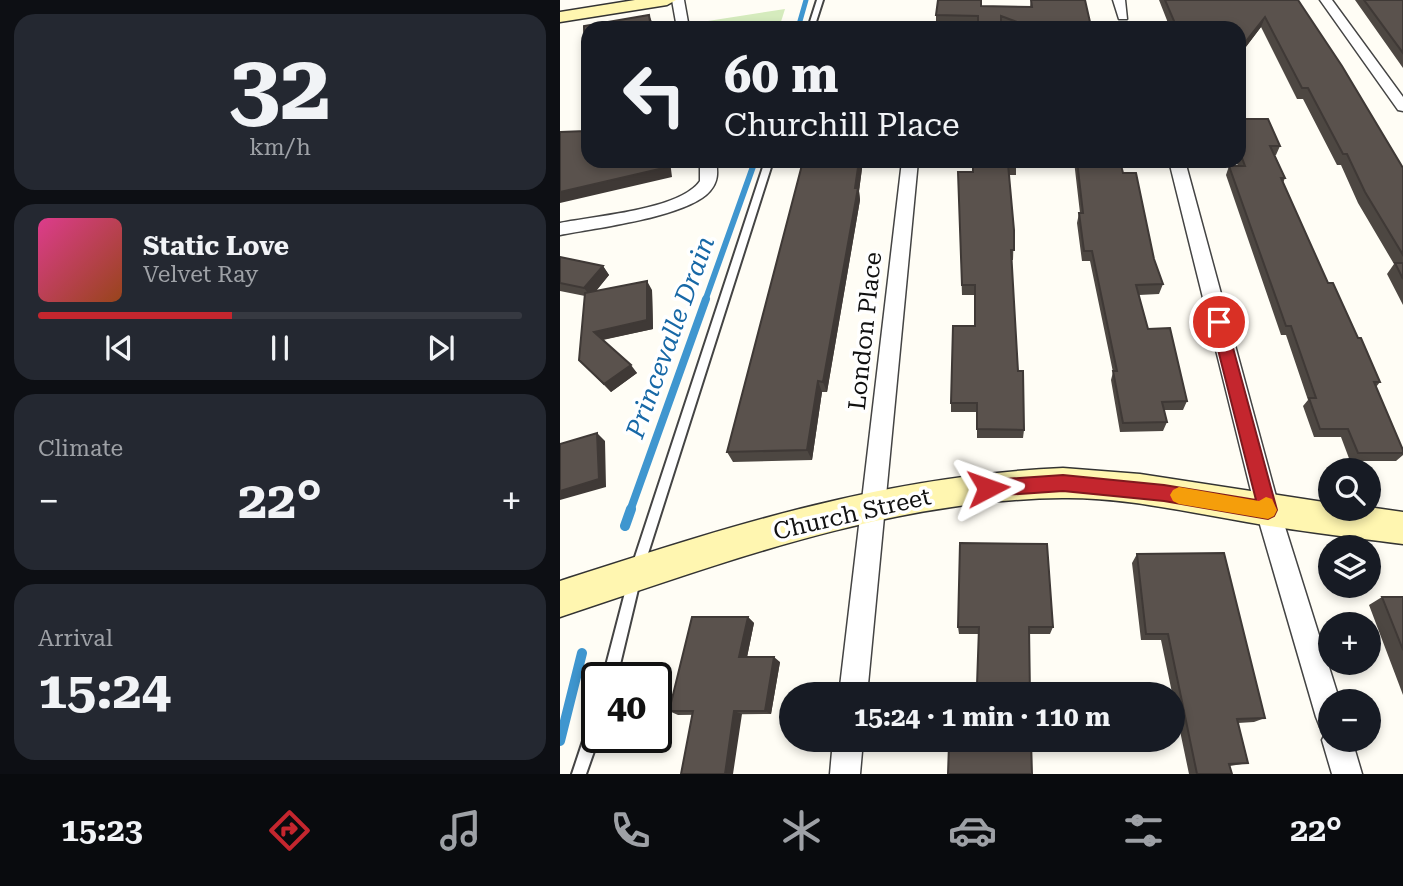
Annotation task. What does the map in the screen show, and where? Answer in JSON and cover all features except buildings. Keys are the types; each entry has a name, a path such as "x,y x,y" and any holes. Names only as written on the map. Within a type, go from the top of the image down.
{"street":[{"path":"560,3 580,0"},
{"path":"560,17 667,0"},
{"path":"678,0 682,21"},
{"path":"1119,0 1123,16"},
{"path":"1326,0 1401,100"},
{"path":"560,229 671,205 701,190 710,176 709,168"},
{"name":"London Place","path":"854,682 909,168"},
{"path":"1179,168 1268,510 1322,689"},
{"name":"Church Street","path":"560,599 799,523 872,506 962,490 1063,483 1164,493 1403,528"},
{"path":"845,774 847,752"},
{"path":"1341,752 1347,774"}],"lane":[{"path":"813,21 820,0"},
{"path":"614,662 635,575 767,168"},
{"path":"579,774 586,753"}],"green space":[{"path":"785,9 781,21 708,21"}],"waterway":[{"name":"Princevalle Drain","path":"800,21 806,0"},
{"name":"Princevalle Drain","path":"705,301 752,168"},
{"name":"Princevalle Drain","path":"630,511 706,299"},
{"name":"Princevalle Drain","path":"625,526 631,509"},
{"name":"Princevalle Drain","path":"560,741 582,653"}],"slow traffic":[{"path":"1179,495 1268,510 1266,505"}],"route":[{"path":"988,488 1063,483 1164,493 1268,510 1219,322"}]}
